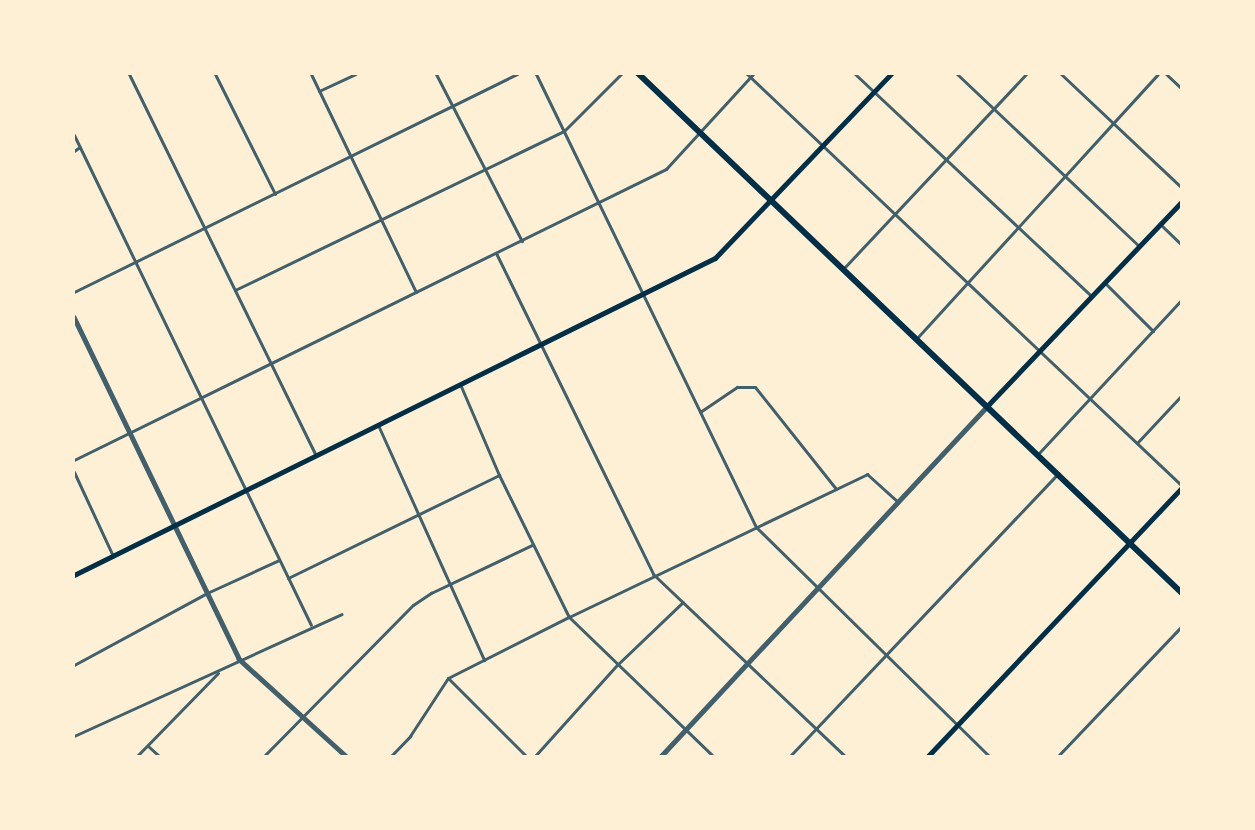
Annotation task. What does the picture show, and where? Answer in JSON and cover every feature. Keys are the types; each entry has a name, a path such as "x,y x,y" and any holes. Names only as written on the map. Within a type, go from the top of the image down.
{"main road":[{"path":"639,74 1039,453 1181,592"},
{"path":"74,575 715,258 772,201 890,74"},
{"path":"988,405 1181,202"},
{"path":"928,756 1181,487"}],"street":[{"path":"129,74 316,455"},
{"path":"215,74 275,194"},
{"path":"311,74 416,292"},
{"path":"319,91 355,74"},
{"path":"436,74 522,241"},
{"path":"74,292 517,74"},
{"path":"536,74 756,527 989,756"},
{"path":"236,290 382,222 564,131 621,74"},
{"path":"855,74 1091,296"},
{"path":"957,74 1139,246"},
{"path":"844,268 1026,74"},
{"path":"1061,74 1181,187"},
{"path":"917,338 1018,227 1066,178 1158,74"},
{"path":"1166,74 1181,88"},
{"path":"74,460 666,169 750,75 1181,487"},
{"path":"74,135 134,263 311,626"},
{"path":"74,151 80,147"},
{"path":"1160,224 1181,244"},
{"path":"496,253 654,574 845,756"},
{"path":"1105,283 1153,331"},
{"path":"1039,453 1181,300"},
{"path":"74,317 239,659 301,718 346,756"},
{"path":"460,384 499,475 569,617 713,756"},
{"path":"700,412 737,387 755,387 836,489"},
{"path":"1137,443 1181,396"},
{"path":"661,756 988,405"},
{"path":"378,425 448,585 484,660"},
{"path":"74,472 113,556"},
{"path":"790,756 1059,473"},
{"path":"390,756 410,736 448,678 654,574 867,474 897,501"},
{"path":"288,578 417,513 499,475"},
{"path":"264,756 413,605 448,585 532,545"},
{"path":"74,665 207,593 279,560"},
{"path":"535,756 617,664 683,602"},
{"path":"74,736 220,670 239,659 311,626 342,614"},
{"path":"1058,756 1181,627"},
{"path":"137,756 220,670"},
{"path":"448,678 526,756"},
{"path":"148,746 159,756"}]}
